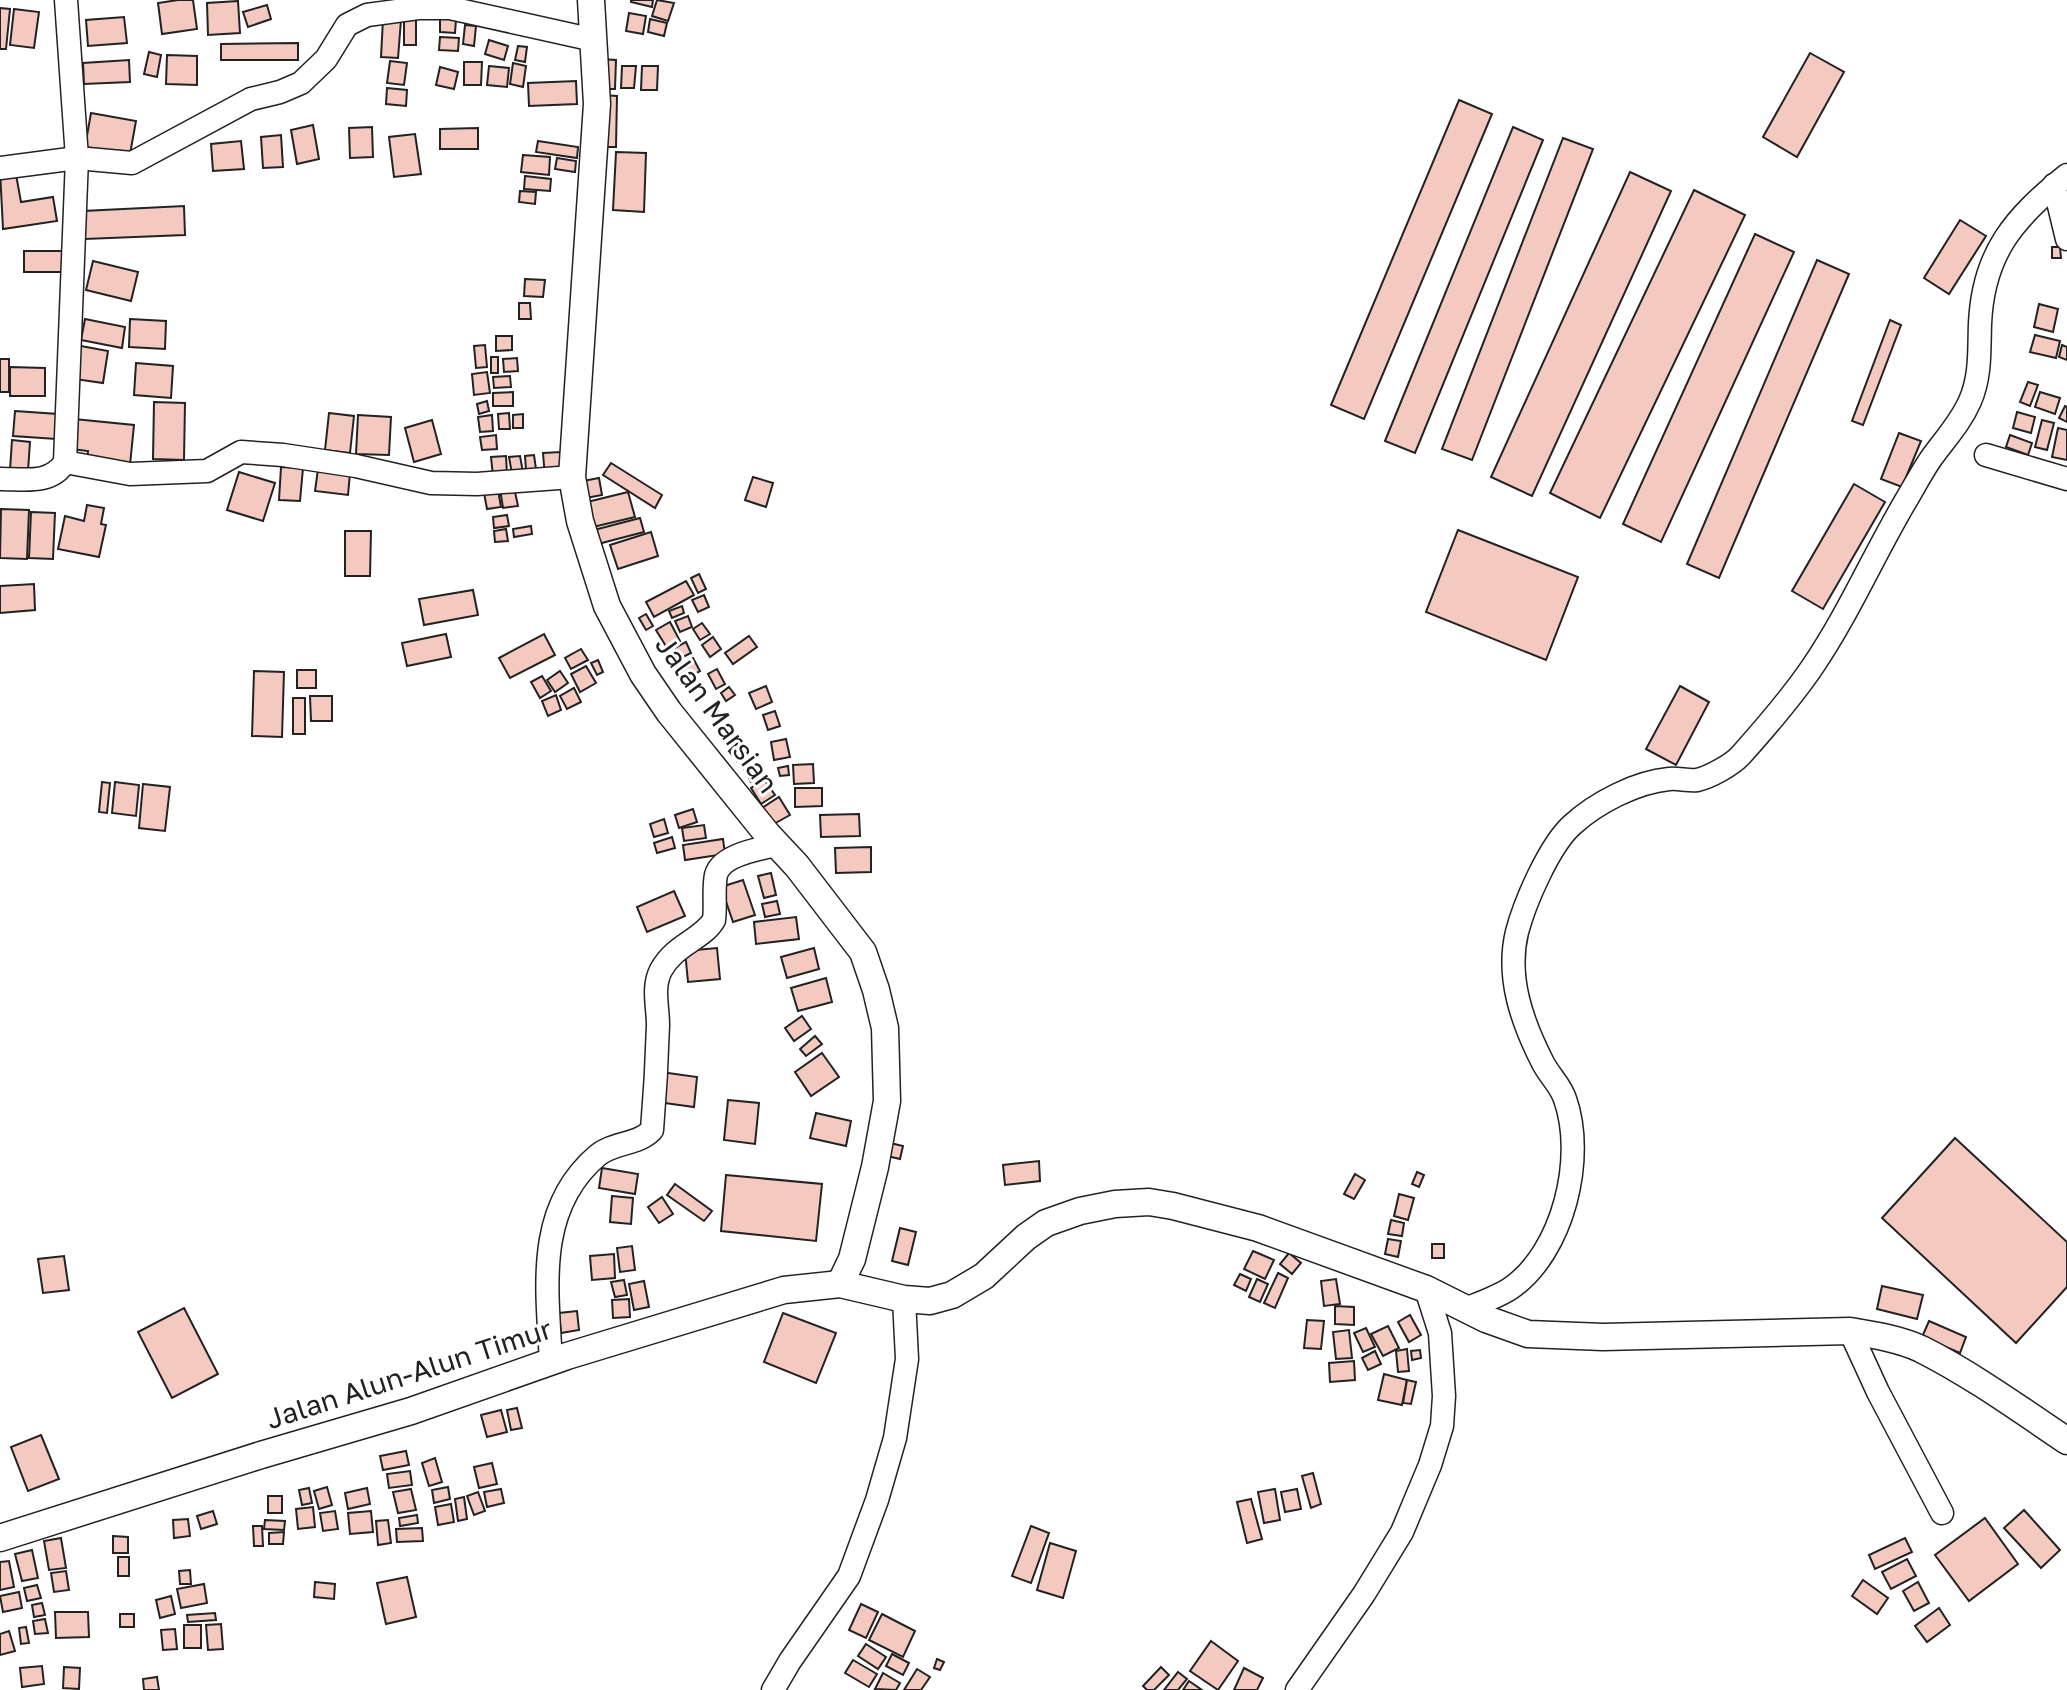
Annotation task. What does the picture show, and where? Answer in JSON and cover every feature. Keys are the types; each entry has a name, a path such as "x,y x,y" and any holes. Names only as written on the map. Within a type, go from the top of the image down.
{"street":[{"path":"0,479 54,476 65,462 77,158 66,0"},
{"name":"Jalan Marsian","path":"591,0 597,104 572,477 580,521 607,606 643,674 669,712 797,866 863,952 885,1028 887,1101 852,1259 840,1284"},
{"path":"0,168 77,158 132,163 251,99 301,83 326,59 347,25 367,15 418,8 450,8 594,40"},
{"path":"2061,180 2065,228"},
{"path":"1465,1309 1512,1288 1546,1251 1563,1213 1571,1175 1572,1135 1565,1098 1542,1061 1513,982 1513,956 1518,929 1548,856 1572,825 1624,793 1668,779 1699,780 1737,760 1813,666 1897,515 1930,460 1958,426 1971,400 1979,374 1982,296 1997,250 2011,227 2061,180"},
{"path":"65,462 130,474 207,471 241,452 356,466 431,483 477,484 572,477"},
{"path":"1986,455 2067,479"},
{"path":"551,1362 549,1256 552,1223 571,1182 595,1158 609,1147 640,1138 652,1130 659,973 684,943 711,926 717,871 722,864 778,845"},
{"name":"Jalan Alun-Alun Timur","path":"0,1538 411,1411 551,1362 784,1290 840,1284 904,1299 930,1301 952,1295 984,1276 1046,1223 1080,1211 1115,1204 1149,1202 1217,1215 1258,1228 1426,1289 1465,1309 1528,1334 1556,1337 1703,1333 1785,1335 1850,1331 1881,1336 1920,1349 2067,1441"},
{"path":"1297,1690 1364,1594 1402,1532 1430,1465 1442,1426 1444,1396 1440,1333 1426,1289"},
{"path":"773,1690 849,1576 877,1500 895,1438 907,1359 904,1299"},
{"path":"1850,1331 1878,1392 1942,1513"}],"building":[{"path":"193,0 197,29 162,34 158,3"},
{"path":"653,0 652,7 631,2"},
{"path":"657,0 674,3 668,21 652,16"},
{"path":"238,1 240,33 208,35 207,3"},
{"path":"267,5 271,19 248,27 243,12"},
{"path":"0,8 10,9 6,49 0,49"},
{"path":"14,9 39,12 34,48 10,45"},
{"path":"629,13 646,16 643,34 626,31"},
{"path":"124,17 127,43 88,46 86,20"},
{"path":"404,18 416,18 416,45 404,45"},
{"path":"440,18 456,19 455,33 440,32"},
{"path":"383,19 401,20 398,58 381,57"},
{"path":"650,19 667,23 664,36 648,32"},
{"path":"465,25 476,26 474,46 463,44"},
{"path":"440,37 459,38 458,51 439,50"},
{"path":"489,40 508,46 504,60 485,54"},
{"path":"298,43 298,60 221,60 221,44"},
{"path":"518,46 527,47 525,62 515,60"},
{"path":"149,52 161,55 157,77 144,74"},
{"path":"1810,53 1844,72 1797,157 1763,137"},
{"path":"167,55 197,56 197,85 166,84"},
{"path":"600,59 616,60 615,89 599,89"},
{"path":"129,60 130,82 84,84 83,63"},
{"path":"390,61 407,63 404,85 387,83"},
{"path":"464,62 482,62 481,85 464,85"},
{"path":"513,63 526,66 523,87 510,84"},
{"path":"489,66 509,68 507,87 487,85"},
{"path":"622,66 636,66 634,88 621,88"},
{"path":"642,66 658,66 657,90 641,90"},
{"path":"440,67 458,72 454,89 436,85"},
{"path":"576,81 577,104 529,106 528,83"},
{"path":"387,88 407,90 406,106 386,104"},
{"path":"602,95 617,96 616,147 601,147"},
{"path":"1459,100 1492,114 1364,419 1331,405"},
{"path":"91,113 136,121 130,154 85,147"},
{"path":"313,125 319,159 297,164 291,130"},
{"path":"372,127 373,157 350,158 349,128"},
{"path":"1513,127 1543,140 1415,453 1385,441"},
{"path":"478,128 478,149 440,149 440,129"},
{"path":"415,134 421,174 394,177 389,137"},
{"path":"281,135 283,167 263,168 261,137"},
{"path":"1563,138 1593,149 1472,460 1442,449"},
{"path":"241,141 244,169 213,171 211,144"},
{"path":"538,141 578,147 577,158 536,152"},
{"path":"616,152 646,153 644,212 613,210"},
{"path":"523,155 550,157 549,175 521,172"},
{"path":"557,158 576,161 575,172 555,169"},
{"path":"15,169 21,202 53,197 57,221 3,229 0,171"},
{"path":"1630,172 1671,191 1532,496 1491,477"},
{"path":"525,176 551,179 550,191 524,189"},
{"path":"1694,190 1745,215 1600,518 1550,493"},
{"path":"520,191 536,192 535,204 519,202"},
{"path":"184,206 185,235 85,239 83,211"},
{"path":"1960,220 1986,236 1949,294 1924,278"},
{"path":"1755,234 1794,252 1661,542 1623,524"},
{"path":"2052,247 2060,247 2061,258 2052,258"},
{"path":"24,251 69,251 70,272 24,272"},
{"path":"1817,260 1849,274 1719,578 1687,564"},
{"path":"93,261 138,272 131,301 86,290"},
{"path":"525,279 545,280 543,297 524,296"},
{"path":"519,303 530,303 531,319 519,319"},
{"path":"2039,304 2058,309 2053,332 2034,327"},
{"path":"85,319 125,327 122,348 81,340"},
{"path":"130,319 166,321 165,349 129,347"},
{"path":"1890,320 1901,325 1863,425 1852,421"},
{"path":"2035,335 2060,341 2056,358 2030,352"},
{"path":"496,336 512,336 512,350 496,351"},
{"path":"485,345 487,367 476,368 474,346"},
{"path":"2062,345 2067,347 2067,360 2059,357"},
{"path":"81,346 108,351 103,383 75,379"},
{"path":"491,357 498,357 498,373 491,373"},
{"path":"517,358 518,371 504,372 503,359"},
{"path":"0,359 9,359 9,392 0,392"},
{"path":"136,363 173,366 171,398 134,395"},
{"path":"10,367 45,368 45,396 10,396"},
{"path":"487,372 490,393 474,395 472,374"},
{"path":"510,376 511,387 494,388 493,377"},
{"path":"2028,382 2038,385 2030,406 2020,402"},
{"path":"513,392 513,406 493,406 493,393"},
{"path":"2040,392 2060,398 2055,414 2035,407"},
{"path":"487,401 489,411 479,414 477,404"},
{"path":"154,402 185,403 184,460 153,459"},
{"path":"2067,407 2067,422 2059,418"},
{"path":"15,411 58,414 56,439 13,436"},
{"path":"2017,412 2035,417 2031,433 2013,428"},
{"path":"329,413 354,416 350,453 325,450"},
{"path":"509,413 510,429 499,429 498,414"},
{"path":"523,414 523,428 513,428 513,415"},
{"path":"358,415 391,417 389,455 356,454"},
{"path":"492,415 493,431 480,432 478,417"},
{"path":"74,419 134,425 130,465 87,461 88,451 72,449"},
{"path":"432,420 441,454 414,462 405,428"},
{"path":"2042,420 2054,423 2047,450 2035,447"},
{"path":"2058,428 2067,430 2067,460 2052,457"},
{"path":"1899,433 1921,441 1902,487 1881,479"},
{"path":"496,435 497,449 482,450 480,437"},
{"path":"2010,435 2032,443 2028,455 2006,447"},
{"path":"12,440 30,442 28,471 10,470"},
{"path":"561,452 563,476 545,478 543,453"},
{"path":"534,455 536,469 526,470 525,456"},
{"path":"506,456 507,474 493,476 491,457"},
{"path":"520,456 523,472 512,474 509,457"},
{"path":"611,463 662,495 655,508 603,475"},
{"path":"281,467 303,468 300,501 279,500"},
{"path":"318,469 350,473 348,495 315,491"},
{"path":"239,472 275,483 263,521 227,510"},
{"path":"753,477 773,483 766,507 745,500"},
{"path":"599,478 602,495 586,498 583,481"},
{"path":"1854,484 1885,502 1823,609 1792,591"},
{"path":"514,487 518,506 503,508 500,489"},
{"path":"498,490 501,507 487,509 484,493"},
{"path":"628,492 635,517 593,527 587,502"},
{"path":"87,505 104,508 101,524 106,525 99,557 58,549 65,516 84,521"},
{"path":"1,509 29,510 27,559 0,558"},
{"path":"31,512 55,513 53,559 29,558"},
{"path":"507,515 509,526 494,528 493,517"},
{"path":"640,518 644,532 598,544 594,530"},
{"path":"531,526 532,534 514,537 513,529"},
{"path":"506,529 508,541 495,542 494,531"},
{"path":"1458,530 1578,577 1546,660 1426,612"},
{"path":"345,531 371,531 370,576 345,576"},
{"path":"651,532 658,556 618,569 610,545"},
{"path":"699,574 706,589 698,593 691,578"},
{"path":"686,581 694,595 654,617 646,602"},
{"path":"34,584 35,610 0,613 0,586"},
{"path":"473,590 478,615 424,625 419,599"},
{"path":"704,595 709,607 698,612 692,600"},
{"path":"682,606 684,613 672,618 669,611"},
{"path":"646,614 653,626 646,630 639,618"},
{"path":"688,616 692,627 680,632 675,621"},
{"path":"670,622 680,641 667,648 656,630"},
{"path":"702,623 710,634 700,640 693,629"},
{"path":"446,634 451,657 407,666 402,643"},
{"path":"544,634 555,655 510,678 499,658"},
{"path":"749,636 757,647 733,664 725,653"},
{"path":"713,637 721,649 710,657 702,645"},
{"path":"686,642 691,653 673,662 668,652"},
{"path":"581,649 588,660 571,669 565,658"},
{"path":"693,658 700,671 684,680 677,667"},
{"path":"598,660 603,672 597,675 591,663"},
{"path":"586,666 596,683 580,692 571,674"},
{"path":"717,669 725,684 716,689 708,674"},
{"path":"297,670 316,670 316,688 297,688"},
{"path":"254,671 284,672 282,737 252,736"},
{"path":"560,671 568,683 555,692 547,680"},
{"path":"542,676 551,691 540,698 531,682"},
{"path":"766,686 772,702 756,709 749,693"},
{"path":"1680,686 1709,702 1676,765 1646,749"},
{"path":"729,687 735,695 726,701 721,693"},
{"path":"574,688 581,702 567,709 560,696"},
{"path":"556,695 561,710 548,716 542,701"},
{"path":"310,696 332,696 332,721 311,721"},
{"path":"293,698 305,698 305,734 293,734"},
{"path":"775,711 780,726 768,730 763,715"},
{"path":"786,739 790,757 774,760 771,742"},
{"path":"741,740 750,750 737,761 729,751"},
{"path":"754,762 761,777 751,782 743,767"},
{"path":"813,764 814,783 794,784 793,765"},
{"path":"788,766 789,775 780,776 778,768"},
{"path":"764,779 775,795 761,804 751,788"},
{"path":"102,782 110,783 107,813 99,812"},
{"path":"115,782 139,785 136,816 112,813"},
{"path":"143,784 170,787 165,831 139,828"},
{"path":"795,788 822,788 822,806 795,807"},
{"path":"779,797 790,815 772,825 762,808"},
{"path":"693,809 697,822 679,828 675,815"},
{"path":"859,814 860,836 821,837 820,815"},
{"path":"664,819 668,833 654,837 650,824"},
{"path":"704,825 706,838 684,841 682,828"},
{"path":"672,837 675,848 657,853 654,843"},
{"path":"723,839 725,854 685,860 683,845"},
{"path":"871,847 871,872 836,873 835,848"},
{"path":"771,873 776,895 764,898 758,876"},
{"path":"743,880 755,915 733,922 721,887"},
{"path":"674,891 685,916 647,932 637,907"},
{"path":"777,901 780,914 765,917 762,904"},
{"path":"796,917 799,939 756,944 754,922"},
{"path":"717,948 720,979 688,982 685,951"},
{"path":"814,948 819,969 787,978 781,957"},
{"path":"826,978 832,1002 798,1011 791,988"},
{"path":"802,1016 811,1029 794,1041 785,1028"},
{"path":"815,1036 822,1044 806,1056 800,1049"},
{"path":"822,1053 839,1077 811,1096 795,1072"},
{"path":"661,1072 697,1077 694,1107 657,1102"},
{"path":"728,1100 759,1103 755,1144 724,1140"},
{"path":"816,1113 851,1121 846,1146 810,1138"},
{"path":"1955,1138 2067,1242 2067,1287 2016,1343 1882,1218"},
{"path":"890,1143 903,1146 900,1159 887,1156"},
{"path":"1039,1161 1040,1181 1005,1185 1003,1165"},
{"path":"602,1168 638,1174 635,1194 599,1188"},
{"path":"1417,1172 1424,1175 1419,1187 1412,1184"},
{"path":"1355,1174 1365,1180 1354,1199 1344,1194"},
{"path":"726,1175 822,1184 816,1241 721,1231"},
{"path":"675,1184 712,1211 704,1221 667,1195"},
{"path":"1399,1194 1414,1198 1408,1220 1394,1216"},
{"path":"612,1196 633,1198 631,1224 610,1222"},
{"path":"662,1197 673,1214 659,1223 648,1207"},
{"path":"1391,1220 1404,1223 1402,1236 1388,1234"},
{"path":"900,1228 916,1232 908,1265 892,1261"},
{"path":"1388,1239 1401,1241 1398,1257 1385,1254"},
{"path":"1432,1244 1444,1244 1444,1258 1432,1258"},
{"path":"632,1246 635,1270 620,1272 617,1248"},
{"path":"1253,1251 1274,1260 1265,1279 1244,1269"},
{"path":"1289,1253 1301,1263 1292,1274 1280,1264"},
{"path":"614,1254 615,1278 592,1280 590,1256"},
{"path":"64,1256 69,1290 43,1293 38,1259"},
{"path":"1278,1273 1288,1278 1275,1308 1264,1303"},
{"path":"1240,1274 1251,1279 1246,1291 1234,1285"},
{"path":"1257,1279 1268,1284 1260,1302 1249,1297"},
{"path":"1336,1279 1340,1304 1324,1306 1321,1281"},
{"path":"624,1280 627,1295 615,1297 611,1282"},
{"path":"644,1281 649,1307 634,1310 629,1284"},
{"path":"1882,1286 1923,1295 1917,1319 1877,1309"},
{"path":"629,1299 630,1317 613,1318 612,1300"},
{"path":"1335,1306 1354,1307 1354,1325 1335,1324"},
{"path":"184,1308 218,1374 172,1398 138,1332"},
{"path":"577,1311 579,1330 561,1333 559,1313"},
{"path":"783,1313 836,1333 816,1383 764,1362"},
{"path":"1410,1315 1421,1335 1409,1342 1398,1322"},
{"path":"1307,1320 1324,1321 1321,1349 1304,1348"},
{"path":"1929,1321 1966,1337 1960,1353 1922,1337"},
{"path":"1388,1326 1399,1348 1383,1356 1371,1334"},
{"path":"1366,1328 1375,1347 1363,1352 1354,1333"},
{"path":"1349,1330 1352,1358 1336,1359 1333,1332"},
{"path":"1407,1349 1409,1371 1398,1372 1396,1351"},
{"path":"1420,1350 1421,1358 1412,1360 1411,1351"},
{"path":"1375,1351 1381,1364 1368,1370 1362,1358"},
{"path":"1354,1361 1355,1380 1330,1382 1329,1363"},
{"path":"1384,1374 1407,1380 1402,1405 1378,1400"},
{"path":"1407,1380 1416,1382 1411,1404 1403,1403"},
{"path":"517,1408 522,1428 511,1430 507,1410"},
{"path":"501,1410 507,1432 487,1437 481,1415"},
{"path":"41,1435 59,1479 28,1491 11,1447"},
{"path":"406,1451 409,1465 383,1470 380,1456"},
{"path":"435,1458 442,1482 429,1486 422,1463"},
{"path":"492,1463 497,1484 479,1488 474,1467"},
{"path":"410,1471 412,1485 389,1488 387,1474"},
{"path":"1313,1473 1321,1504 1311,1508 1302,1476"},
{"path":"327,1487 332,1505 319,1509 314,1491"},
{"path":"448,1487 450,1499 434,1503 432,1490"},
{"path":"309,1488 312,1503 302,1505 299,1490"},
{"path":"367,1488 370,1504 348,1509 345,1493"},
{"path":"411,1489 416,1510 398,1513 393,1492"},
{"path":"501,1489 504,1503 487,1507 484,1492"},
{"path":"1275,1489 1280,1520 1264,1523 1258,1492"},
{"path":"1297,1489 1301,1509 1285,1512 1281,1492"},
{"path":"478,1492 485,1511 474,1515 467,1496"},
{"path":"268,1496 282,1496 282,1513 268,1513"},
{"path":"464,1497 467,1519 458,1521 455,1499"},
{"path":"1251,1499 1262,1539 1247,1543 1237,1502"},
{"path":"451,1504 454,1522 438,1525 435,1507"},
{"path":"313,1507 315,1527 298,1529 296,1509"},
{"path":"2024,1510 2060,1550 2041,1568 2004,1528"},
{"path":"213,1511 217,1524 201,1529 197,1516"},
{"path":"335,1511 338,1529 323,1531 320,1513"},
{"path":"371,1511 373,1532 350,1534 348,1513"},
{"path":"417,1515 418,1523 400,1526 399,1518"},
{"path":"1985,1518 2018,1564 1969,1601 1935,1555"},
{"path":"188,1519 190,1536 174,1538 173,1520"},
{"path":"265,1520 285,1521 284,1530 264,1529"},
{"path":"388,1520 391,1543 378,1545 376,1521"},
{"path":"253,1526 262,1526 263,1546 254,1546"},
{"path":"1031,1526 1049,1533 1031,1583 1012,1576"},
{"path":"422,1528 423,1541 397,1542 396,1529"},
{"path":"284,1532 283,1544 269,1544 269,1533"},
{"path":"113,1536 128,1537 128,1553 113,1553"},
{"path":"61,1538 66,1568 49,1570 44,1541"},
{"path":"1905,1538 1912,1552 1875,1569 1869,1555"},
{"path":"1050,1543 1076,1551 1063,1598 1037,1590"},
{"path":"32,1550 38,1578 22,1581 15,1554"},
{"path":"118,1557 129,1557 129,1576 118,1576"},
{"path":"1907,1559 1916,1576 1891,1589 1882,1572"},
{"path":"9,1561 14,1587 0,1590 0,1562"},
{"path":"190,1570 191,1584 180,1584 179,1571"},
{"path":"66,1571 69,1590 54,1592 51,1573"},
{"path":"407,1577 416,1617 386,1624 377,1583"},
{"path":"1863,1580 1888,1598 1877,1614 1852,1596"},
{"path":"315,1582 335,1584 334,1599 314,1597"},
{"path":"1918,1582 1929,1603 1914,1611 1903,1591"},
{"path":"204,1584 207,1603 181,1608 177,1589"},
{"path":"37,1585 41,1598 27,1601 24,1588"},
{"path":"19,1592 22,1608 3,1612 0,1596"},
{"path":"171,1596 175,1614 160,1618 156,1600"},
{"path":"42,1603 45,1615 34,1617 32,1605"},
{"path":"861,1604 878,1612 866,1638 849,1630"},
{"path":"1939,1608 1950,1625 1927,1642 1915,1626"},
{"path":"55,1612 88,1612 89,1637 56,1638"},
{"path":"215,1613 216,1620 188,1622 187,1615"},
{"path":"120,1614 134,1614 134,1627 120,1627"},
{"path":"882,1614 915,1631 903,1657 869,1640"},
{"path":"45,1619 48,1633 35,1634 33,1621"},
{"path":"221,1624 223,1649 208,1650 206,1625"},
{"path":"184,1625 201,1625 201,1648 184,1648"},
{"path":"26,1627 29,1643 21,1644 19,1628"},
{"path":"175,1629 177,1649 163,1650 161,1630"},
{"path":"9,1631 15,1651 0,1655 0,1634"},
{"path":"1211,1641 1238,1661 1218,1690 1190,1671"},
{"path":"866,1644 886,1657 878,1669 858,1656"},
{"path":"892,1654 909,1663 903,1675 886,1666"},
{"path":"937,1659 944,1662 940,1670 934,1668"},
{"path":"853,1660 877,1674 869,1687 845,1673"},
{"path":"42,1666 44,1684 22,1687 20,1668"},
{"path":"64,1667 80,1668 79,1689 63,1688"},
{"path":"1161,1667 1169,1675 1154,1690 1147,1690 1143,1686"},
{"path":"1244,1668 1263,1678 1257,1690 1234,1690"},
{"path":"917,1669 930,1677 921,1690 904,1690"},
{"path":"1178,1672 1187,1679 1178,1690 1164,1690"},
{"path":"883,1673 900,1683 896,1690 875,1689"},
{"path":"157,1677 159,1690 144,1690 143,1679"},
{"path":"1189,1681 1202,1690 1183,1690"}]}
